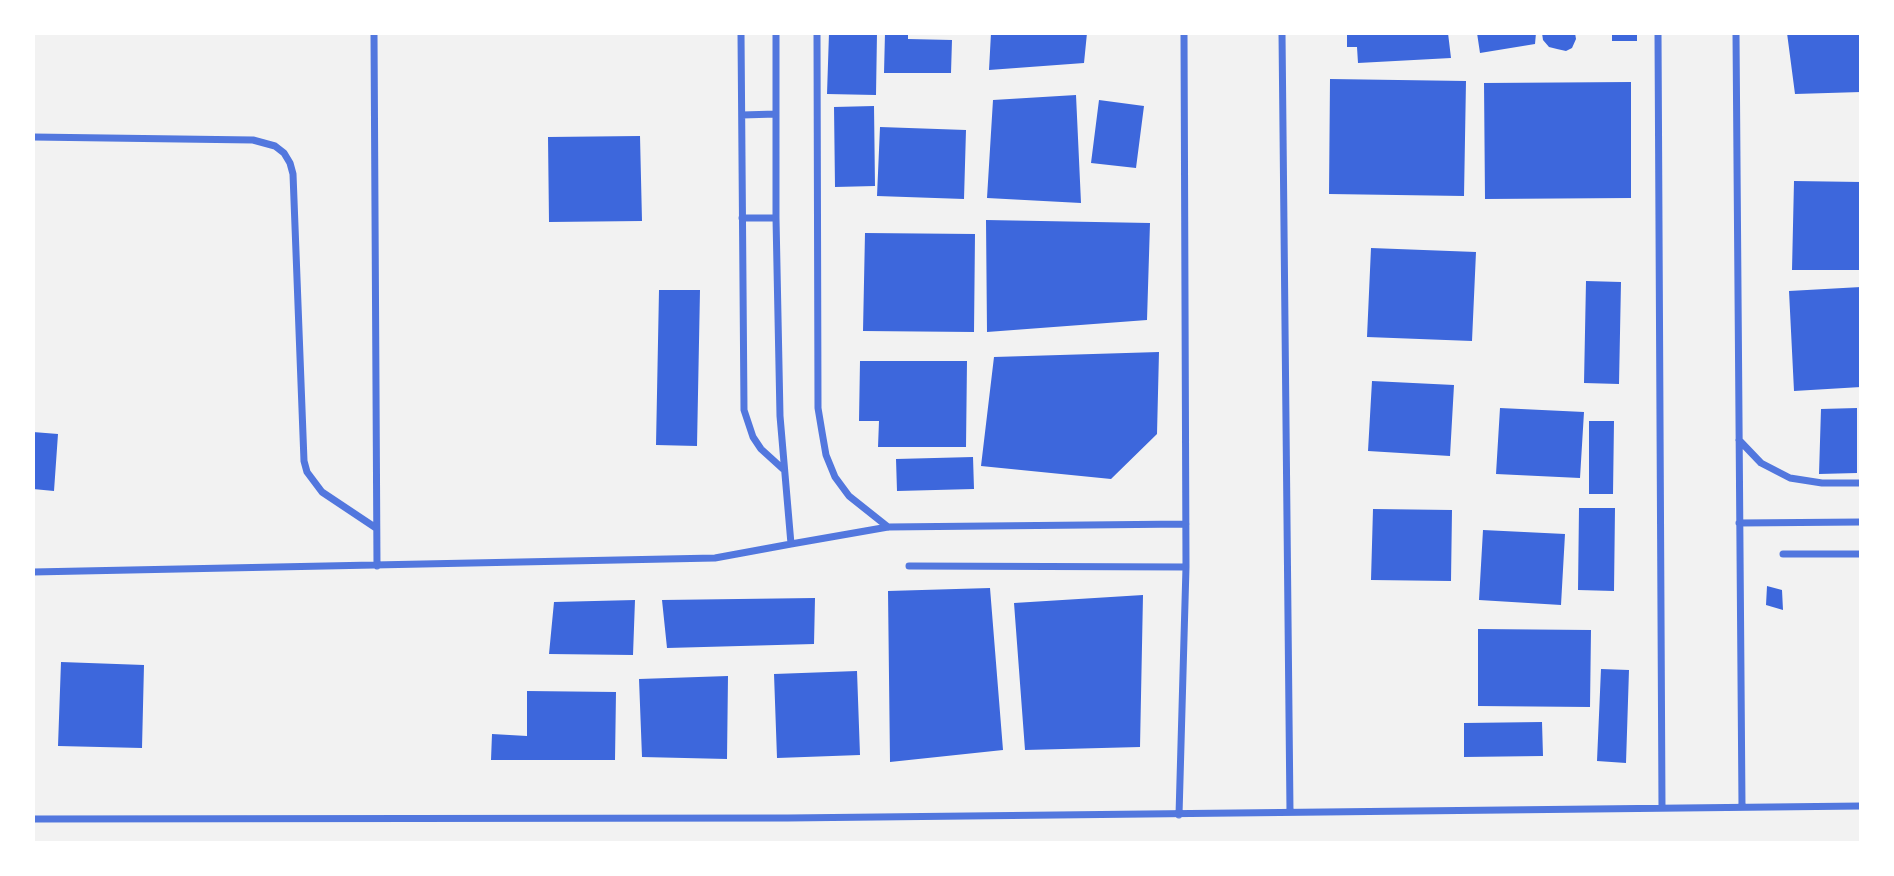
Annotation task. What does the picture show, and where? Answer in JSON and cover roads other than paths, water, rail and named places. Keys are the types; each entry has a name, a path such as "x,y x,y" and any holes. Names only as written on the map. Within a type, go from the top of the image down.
{"street":[{"path":"374,33 377,566"},
{"path":"741,33 744,410 753,437 761,449 783,469"},
{"path":"776,33 780,416 791,544"},
{"path":"817,33 818,408 826,455 835,477 849,496 888,527"},
{"path":"1179,814 1186,567 1184,33"},
{"path":"1282,33 1290,812"},
{"path":"1658,33 1662,808"},
{"path":"1736,33 1742,807"},
{"path":"742,115 776,114"},
{"path":"33,137 265,141 275,146 290,163 304,461 314,483 322,492 376,528"},
{"path":"743,218 776,218"},
{"path":"1738,439 1761,463 1790,478 1822,483 1861,483"},
{"path":"1739,523 1861,522"},
{"path":"33,572 715,558 888,527 1186,524"},
{"path":"1783,554 1861,554"},
{"path":"909,566 1186,567"},
{"path":"33,819 760,818 1861,806"}]}
